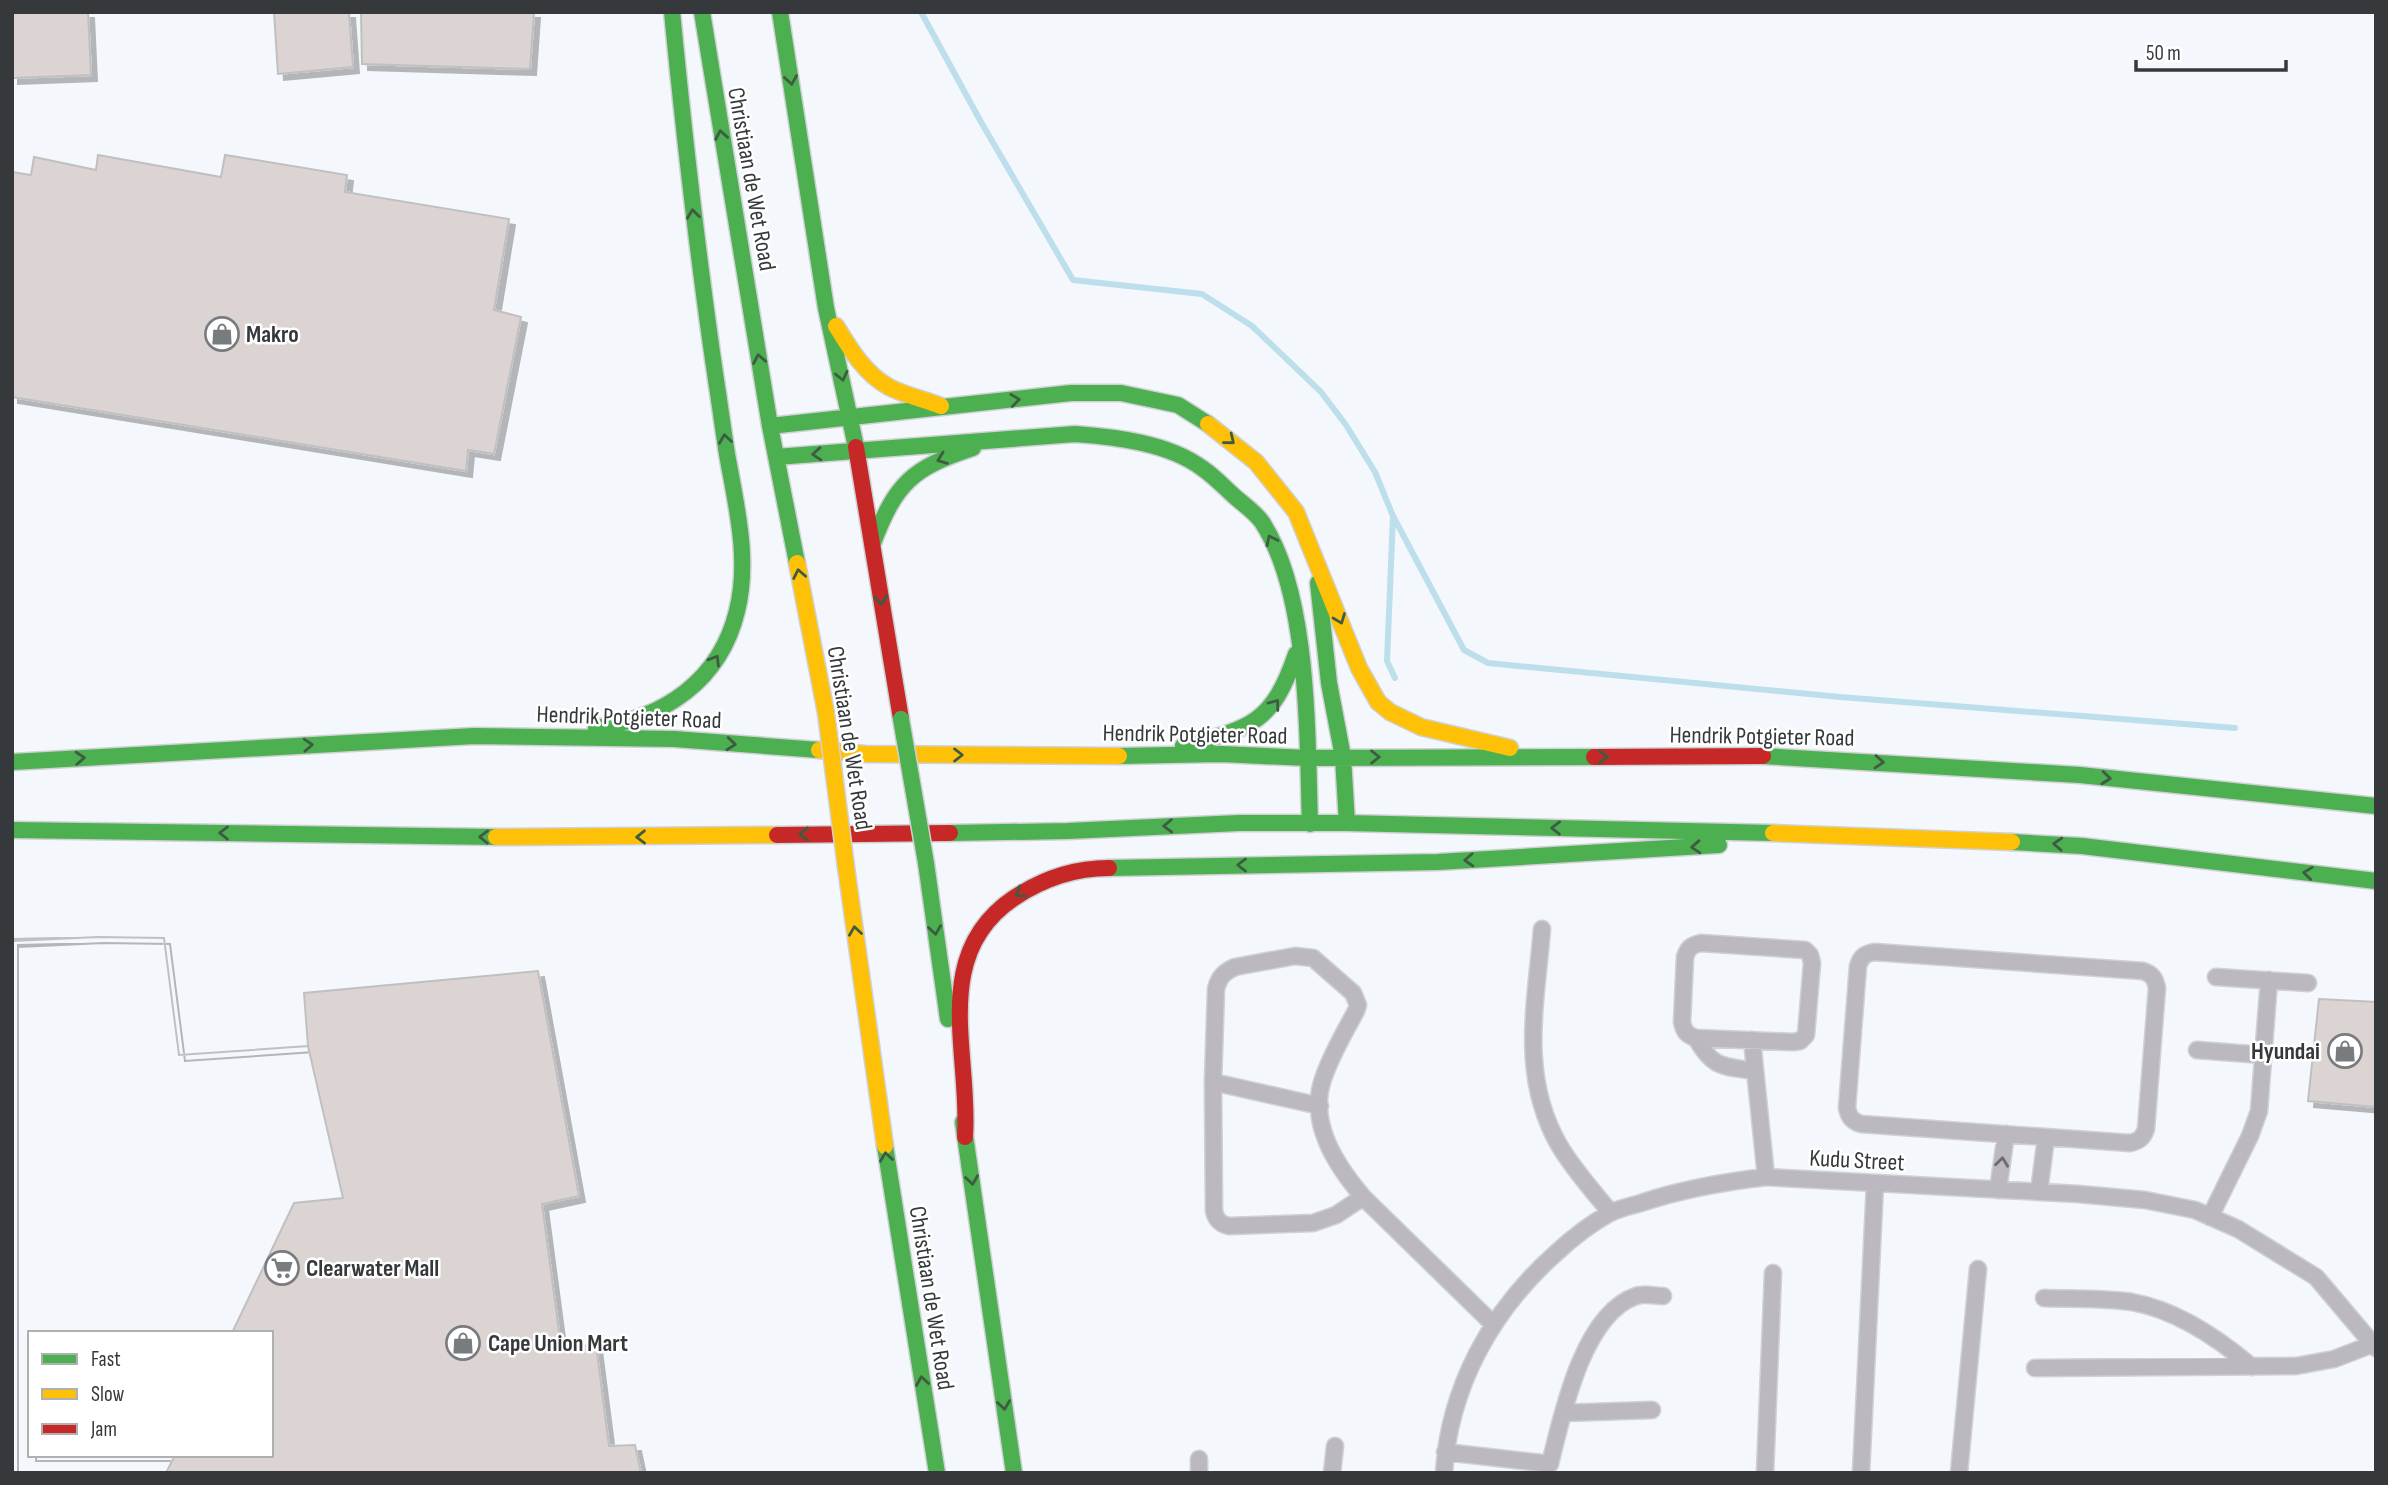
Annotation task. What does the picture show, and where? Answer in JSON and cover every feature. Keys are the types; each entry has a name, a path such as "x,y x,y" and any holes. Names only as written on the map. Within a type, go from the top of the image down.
{"main road":[{"path":"474,736 608,727 645,718 673,704 696,685 714,663 737,613 741,581 736,503 698,258 672,12"},
{"name":"Christiaan de Wet Road","path":"702,12 770,426 826,713 893,1204 937,1473"},
{"path":"780,12 826,308 851,416 926,863 1014,1473"},
{"path":"826,308 869,373 889,387 947,408"},
{"path":"770,426 1071,393 1121,393 1178,405 1224,435 1256,462 1296,512 1370,691 1387,710 1438,732 1550,757"},
{"path":"776,457 1075,434 1124,438 1166,451 1201,467 1261,520 1280,559 1293,605 1305,690 1310,824"},
{"path":"872,546 885,510 900,486 916,471 938,460 1007,439"},
{"path":"1315,556 1329,683 1343,757 1347,823"},
{"path":"1146,756 1249,726 1271,711 1288,681 1298,648"},
{"name":"Hendrik Potgieter Road","path":"12,762 474,736 674,739 866,754 1221,754 1307,758 1776,756 2080,775 2376,806"},
{"path":"12,830 552,838 1068,831 1239,823 1347,823 1862,835 2082,846 2376,881"},
{"path":"965,1138 967,1087 959,1028 964,964 970,947 996,911 1017,894 1050,876 1095,867 1438,862 1862,835"}],"street":[{"path":"1542,929 1532,1034 1536,1082 1543,1111 1558,1144 1573,1167 1611,1213"},
{"path":"1693,945 1798,947 1810,955 1812,963 1809,1028 1806,1035 1800,1041 1793,1042 1752,1040 1696,1038 1683,1030 1685,957 1687,950 1693,945"},
{"path":"1874,952 2143,971 2150,974 2157,988 2146,1129 2143,1136 2137,1142 2130,1143 2046,1137 1853,1122 1848,1116 1847,1108 1860,959 1874,952"},
{"path":"1363,1197 1336,1215 1313,1223 1222,1224 1216,1219 1213,1082 1216,989 1225,971 1304,955 1321,963 1353,993 1358,1005 1322,1082 1320,1106 1327,1146 1363,1197 1493,1324"},
{"path":"2216,977 2308,983"},
{"path":"2210,1217 2259,1111 2269,980"},
{"path":"1696,1038 1704,1052 1717,1064 1755,1071"},
{"path":"1752,1040 1766,1177"},
{"path":"2197,1050 2263,1055"},
{"path":"1213,1082 1320,1106"},
{"path":"1998,1190 2006,1134"},
{"path":"2039,1192 2046,1137"},
{"name":"Kudu Street","path":"1444,1473 1453,1412 1468,1370 1493,1324 1532,1274 1573,1238 1611,1213 1672,1192 1727,1181 1766,1177 2039,1192 2145,1200 2195,1210 2238,1229 2316,1277 2374,1346"},
{"path":"1861,1473 1875,1184"},
{"path":"1959,1473 1978,1269"},
{"path":"1765,1473 1773,1273"},
{"path":"1445,1452 1550,1468 1563,1413 1579,1366 1599,1324 1611,1311 1639,1295 1663,1296"},
{"path":"2044,1298 2146,1305 2174,1316 2217,1339 2252,1367"},
{"path":"2035,1368 2296,1366 2334,1359 2374,1346"},
{"path":"1563,1413 1652,1410"},
{"path":"1332,1473 1335,1446"}],"building":[{"path":"12,12 88,12 91,75 12,78"},
{"path":"274,12 349,12 353,67 278,74"},
{"path":"361,12 534,12 530,69 362,64"},
{"path":"98,155 221,177 225,155 347,175 345,192 509,219 494,310 521,317 494,454 468,450 466,471 12,397 12,172 31,175 34,157 96,170"},
{"path":"98,937 164,938 179,1055 308,1046 343,1198 294,1203 233,1331 28,1331 28,1457 174,1457 166,1473 12,1473 12,941"},
{"name":"Clearwater Mall","path":"164,938 179,1055 308,1046 304,993 538,971 579,1196 542,1204 561,1347 596,1345 609,1446 635,1445 641,1473 12,1473 12,939"},
{"name":"Hyundai","path":"2319,999 2376,1002 2376,1107 2308,1101"}],"waterway":[{"path":"921,12 1073,280 1202,294 1252,326 1321,392 1346,425 1375,472 1393,516 1387,661 1395,678"},
{"path":"1393,516 1464,650 1488,663 1840,697 2235,728"}],"traffic: fast":[{"path":"596,728 621,723 666,705 686,692 703,676 729,636 741,591 742,552 738,512 703,288 672,12"},
{"path":"702,12 770,426 797,563"},
{"path":"780,12 826,308 856,447"},
{"path":"770,426 1071,393 1121,393 1178,405 1208,424"},
{"path":"776,457 1075,434 1124,439 1158,447 1202,468 1262,522 1278,552 1289,588 1303,668 1310,824"},
{"path":"873,543 890,506 909,480 935,463 973,448"},
{"path":"1318,583 1329,683 1343,757 1347,823"},
{"path":"1183,746 1226,734 1256,720 1278,695 1296,654"},
{"path":"901,719 926,863"},
{"path":"12,762 474,736 674,739 819,750"},
{"path":"1119,756 1221,754 1307,758 1594,757"},
{"path":"1763,756 2080,775 2376,806"},
{"path":"950,833 1239,823 1773,833"},
{"path":"12,830 496,837"},
{"path":"2012,842 2082,846 2376,881"},
{"path":"1109,868 1438,862 1719,845"},
{"path":"926,863 948,1019"},
{"path":"963,1122 1014,1473"},
{"path":"885,1146 937,1473"}],"traffic: slow":[{"path":"836,326 859,360 880,382 902,393 941,406"},
{"path":"1208,424 1256,462 1296,512 1359,668 1378,702 1390,712 1421,727 1510,748"},
{"path":"797,563 826,713"},
{"path":"826,713 846,867"},
{"path":"819,750 865,754 1119,756"},
{"path":"1773,833 2012,842"},
{"path":"496,837 777,835"},
{"path":"846,867 885,1146"}],"traffic: jam":[{"path":"856,447 901,719"},
{"path":"1594,757 1763,756"},
{"path":"777,835 950,833"},
{"path":"965,1137 960,1008 963,977 971,948 988,921 1025,891 1071,872 1109,868"}],"place":[{"name":"Makro","path":"222,334"},
{"name":"Hyundai","path":"2345,1051"},
{"name":"Clearwater Mall","path":"282,1268"},
{"name":"Cape Union Mart","path":"463,1343"}]}
